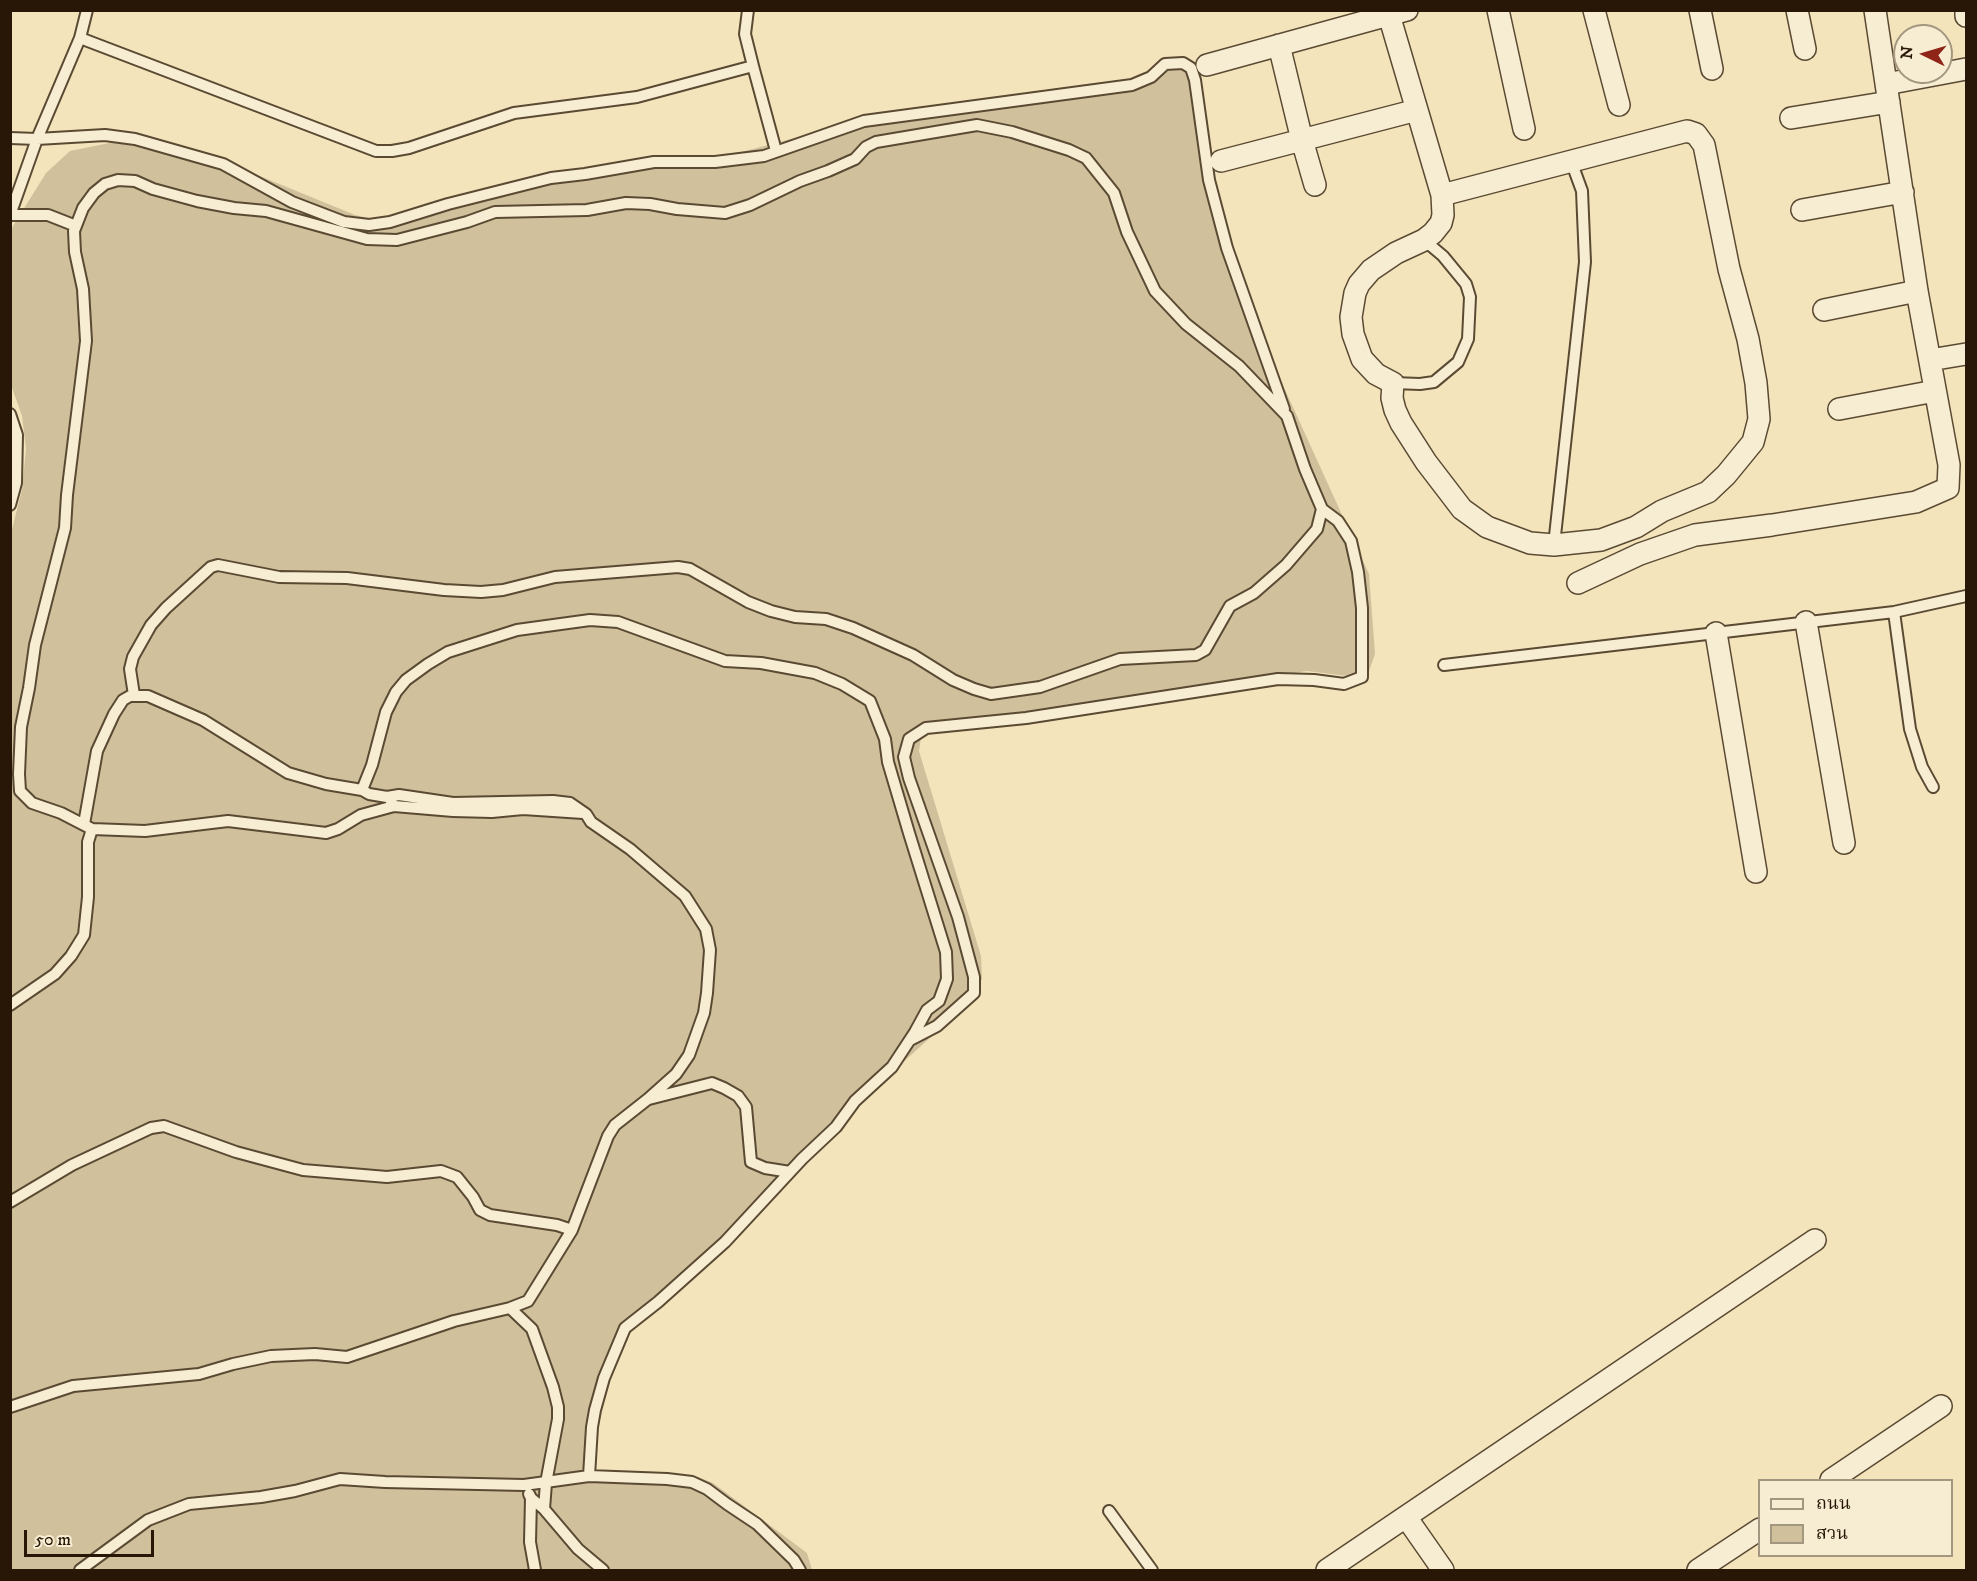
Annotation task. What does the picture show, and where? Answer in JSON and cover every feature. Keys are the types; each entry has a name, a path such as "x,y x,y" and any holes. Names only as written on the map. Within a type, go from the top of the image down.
{"street":[{"path":"1498,10 1524,129"},
{"path":"1594,10 1619,105"},
{"path":"1700,10 1712,69"},
{"path":"1797,10 1805,49"},
{"path":"1578,583 1640,554 1695,535 1772,525 1916,501 1948,488 1949,465 1917,291 1875,10"},
{"path":"1966,10 1966,16"},
{"path":"1207,65 1398,13 1417,110 1442,195 1443,215 1434,233 1396,253 1371,270 1359,284 1351,316 1353,334 1357,349 1368,366 1393,383 1392,398 1401,423 1426,462 1462,509 1487,526 1530,543 1554,545 1602,540 1708,492 1726,475 1753,442 1759,419 1756,383 1748,339 1729,269 1704,145 1696,134 1687,131 1442,195"},
{"path":"1279,45 1315,185"},
{"path":"1791,118 1887,93 1966,69"},
{"path":"1221,161 1417,110"},
{"path":"1802,210 1904,192"},
{"path":"1824,310 1917,291"},
{"path":"1929,360 1966,354"},
{"path":"1839,409 1935,391"},
{"path":"1806,622 1844,843"},
{"path":"1716,633 1756,872"},
{"path":"1327,1570 1815,1240"},
{"path":"1832,1479 1941,1406"},
{"path":"1406,1517 1443,1570"},
{"path":"1698,1570 1758,1530"}],"lane":[{"path":"76,226 48,215 11,215 37,139 81,38 87,10"},
{"path":"748,10 745,34 776,151"},
{"path":"81,38 376,151 409,148 514,113 637,97 753,66"},
{"path":"10,138 37,139 105,135 135,139 223,164 292,202 344,222 369,225 390,222 448,204 551,178 654,162 715,162 764,156 864,121 1132,85 1151,77 1165,64 1183,63 1191,68 1209,180 1227,248 1305,469 1322,509 1338,521 1351,541 1358,572 1362,608 1362,677 1344,684 1278,679 1026,718 926,728 909,739 904,757 909,778 958,917 971,966 974,993 938,1026 909,1041"},
{"path":"10,1407 73,1386 199,1374 271,1356 315,1354 347,1357 454,1321 510,1308 528,1301 572,1230 608,1136 615,1125 648,1100 676,1074 689,1055 704,1014 710,950 706,929 685,896 630,849 591,822 586,814 570,803 553,806 453,803 399,795 338,829 326,833 228,821 145,831 88,826 15,794 19,774 21,727 35,645 65,528 86,340 83,289 75,252 76,226 83,208 94,193 105,184 118,180 135,181 153,189 197,201 266,211 367,239 398,240 495,213 587,210 626,203 725,213 750,205 855,159 866,147 876,142 977,124 1012,132 1086,158 1114,193 1127,232 1155,291 1186,324 1239,366 1286,416"},
{"path":"1554,545 1585,262 1582,191 1571,161"},
{"path":"1393,383 1420,384 1434,381 1458,362 1468,339 1470,297 1466,284 1443,256 1424,240"},
{"path":"10,414 17,435 16,483 10,505"},
{"path":"134,695 130,669 151,625 203,574 211,567 218,565 279,577 347,579 481,592 504,590 555,578 678,567 690,568 748,602 771,611 795,617 826,619 853,628 913,655 953,680 974,689 991,694 1040,687 1120,659 1196,655 1205,650 1230,606 1254,593 1286,565 1317,529 1322,509"},
{"path":"1444,665 1894,612 1966,596"},
{"path":"1894,612 1910,729 1922,767 1933,787"},
{"path":"362,790 372,765 386,712 396,692 406,680 448,652 517,630 590,620 618,622 725,660 761,663 815,673 842,684 870,701 885,739 888,762 946,952 947,979 939,1001 927,1010 892,1067 855,1101 836,1127 790,1172 725,1242 676,1287 625,1328 604,1378 595,1410 589,1476"},
{"path":"10,1005 55,974 71,956 84,935 88,897 88,826 97,751 123,700 134,695 148,696 203,720 288,773 326,784 362,790 391,801"},
{"path":"648,1100 712,1083 724,1088 738,1096 746,1107 751,1162 765,1168 790,1172"},
{"path":"10,1202 72,1165 151,1128 164,1126 236,1152 303,1170 387,1176 441,1171 457,1177 480,1210 490,1215 557,1225 572,1230"},
{"path":"510,1308 532,1329 558,1407 544,1509"},
{"path":"80,1570 148,1520 189,1504 273,1495 340,1479 524,1485 589,1476 692,1482 707,1489 757,1524 794,1560 800,1570"},
{"path":"524,1485 531,1498 544,1509 578,1549 603,1570"},
{"path":"531,1498 530,1542 535,1570"},
{"path":"1109,1511 1152,1570"}],"green space":[{"path":"1164,66 1180,66 1191,80 1218,224 1276,370 1369,574 1375,654 1369,671 1355,677 1307,671 933,728 921,738 919,751 981,956 982,979 974,998 868,1094 703,1270 645,1310 613,1361 598,1408 595,1472 698,1477 713,1483 807,1553 812,1570 11,1570 10,537 22,490 26,449 22,416 11,385 10,231 46,173 70,151 124,140 216,158 355,215 383,221 453,200 685,158 734,154 851,123 1129,85"}]}
